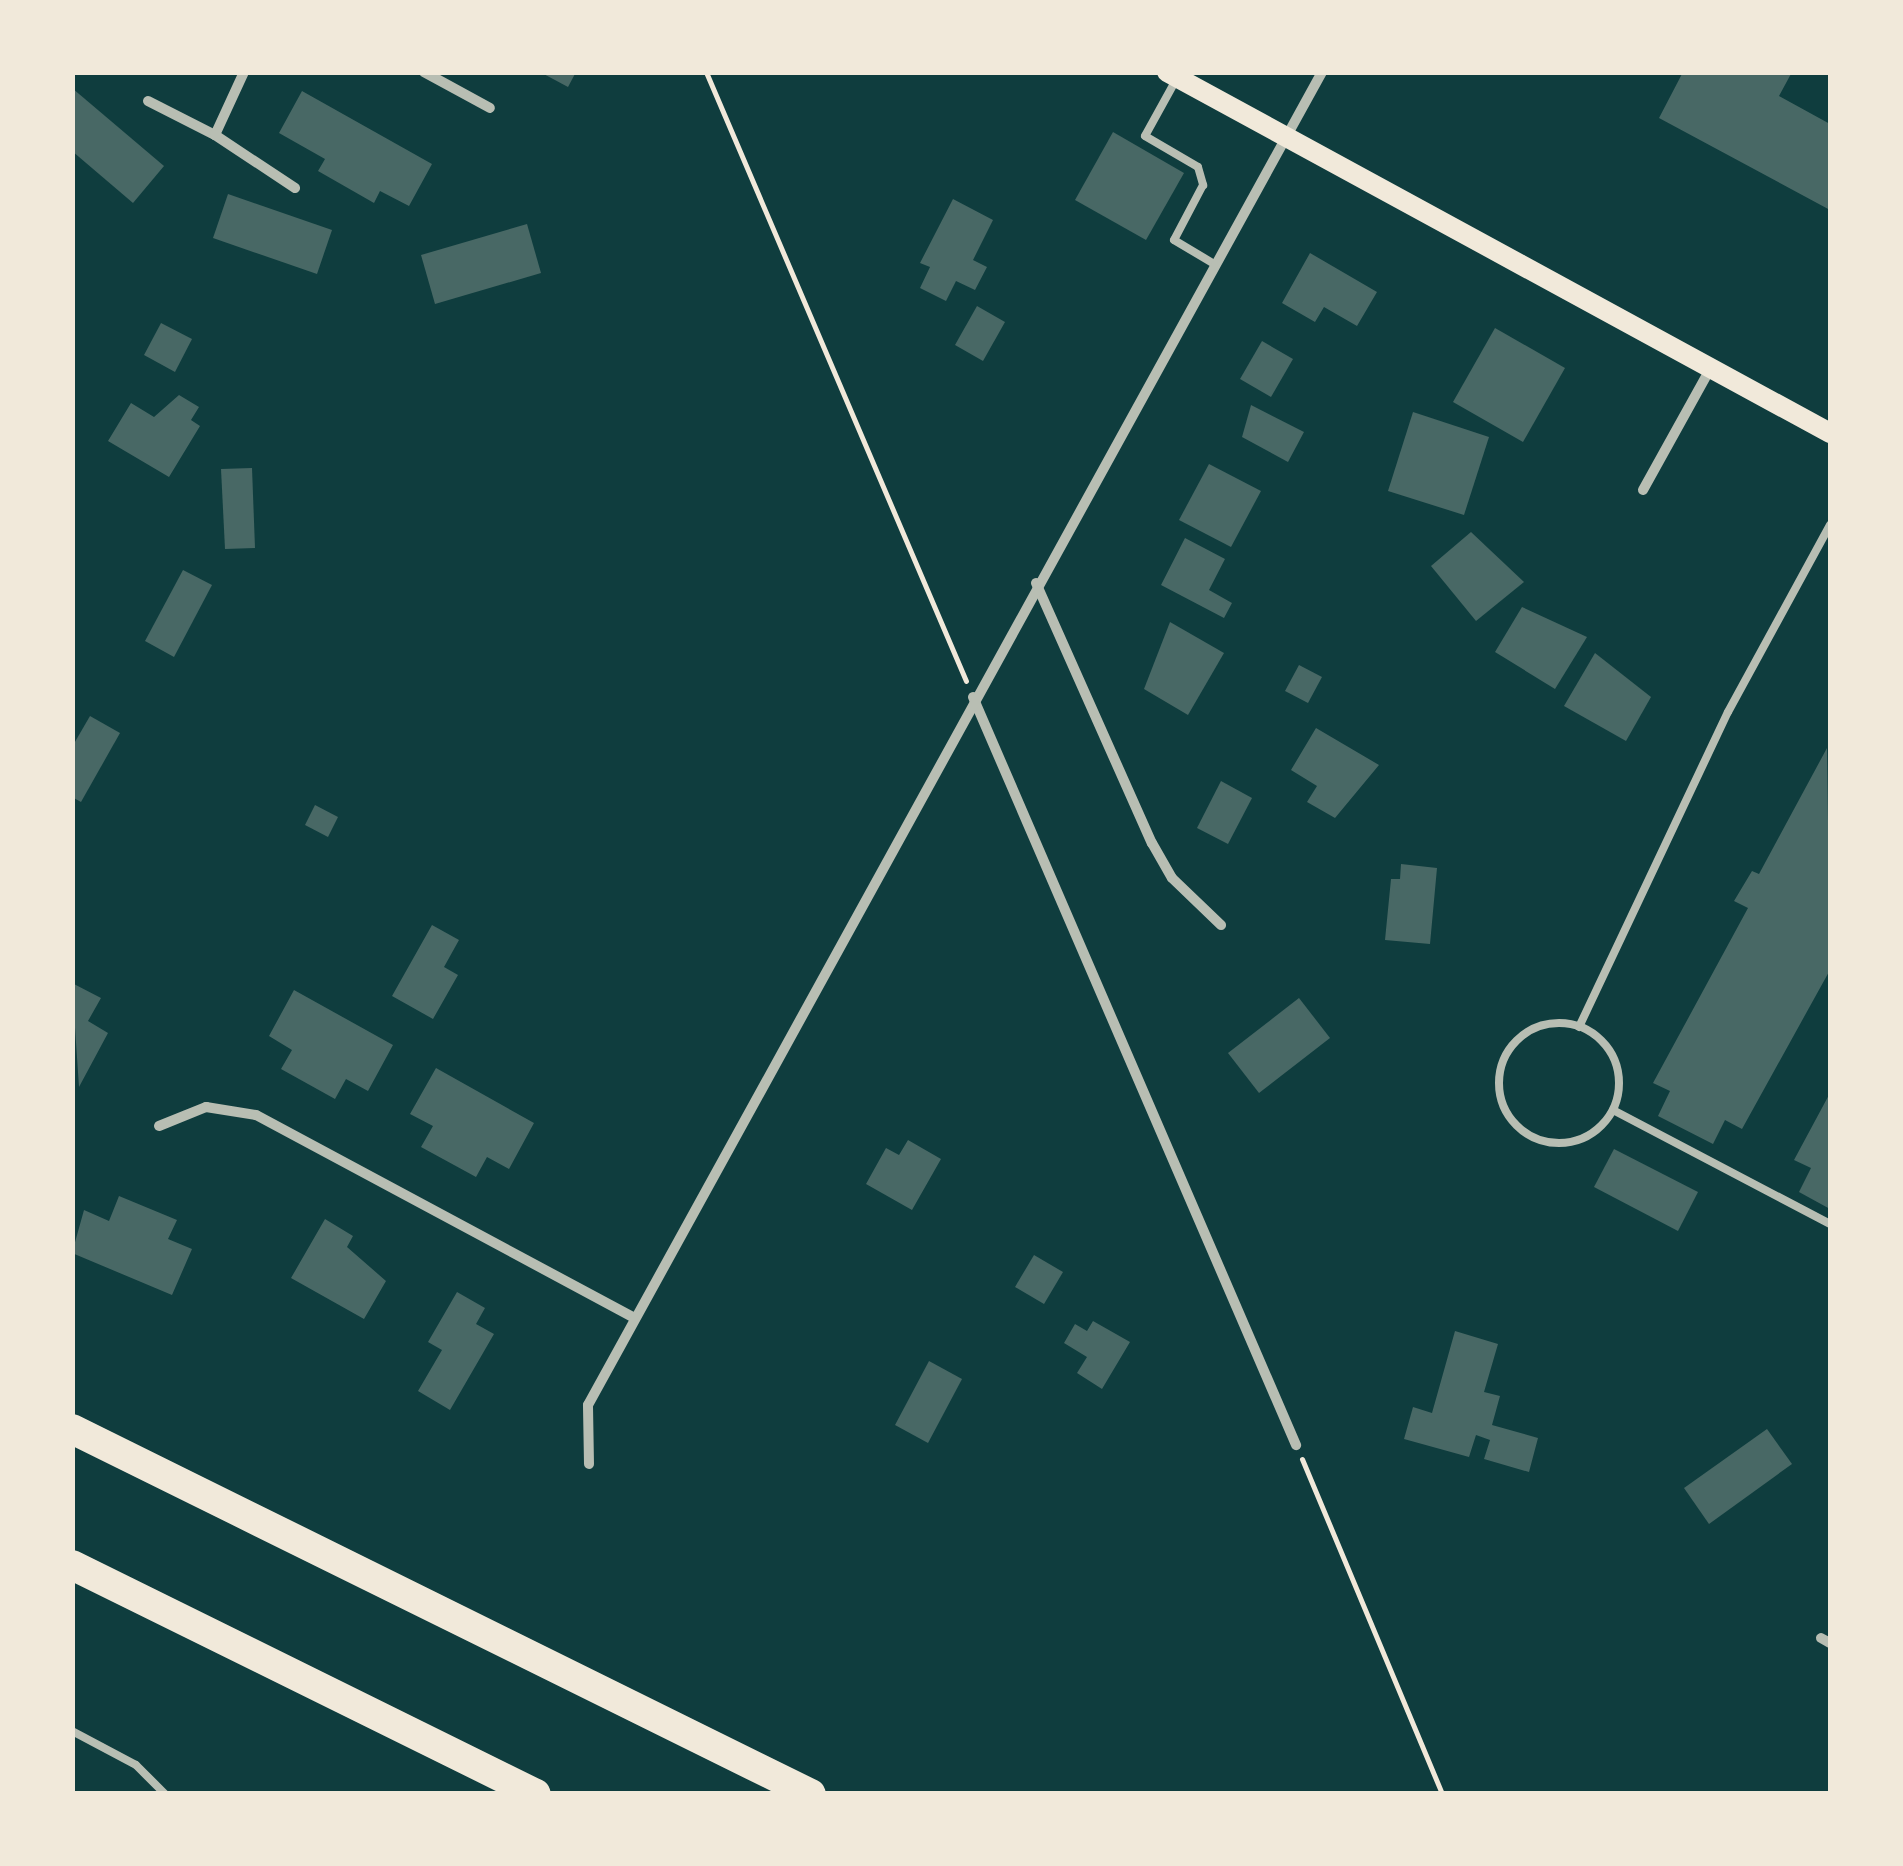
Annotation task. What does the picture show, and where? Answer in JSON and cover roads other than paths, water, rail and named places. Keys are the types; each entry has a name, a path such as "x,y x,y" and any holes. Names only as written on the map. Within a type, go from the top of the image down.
{"highway":[{"path":"72,1428 811,1794"},
{"path":"72,1565 536,1794"}],"main road":[{"path":"1172,75 1830,433"}],"street":[{"path":"215,135 244,72"},
{"path":"424,72 490,108"},
{"path":"589,1464 588,1405 973,697 1322,72"},
{"path":"148,101 215,135 295,188"},
{"path":"1643,490 1711,368"},
{"path":"1036,583 1152,844 1172,878 1221,925"},
{"path":"973,697 1296,1445"},
{"path":"159,1126 206,1107 256,1115 634,1318"}],"lane":[{"path":"1172,75 1145,136 1198,167 1203,186 1174,240 1216,265"},
{"path":"1579,1026 1728,712 1830,525"},
{"path":"1579,1026 1610,1052 1613,1110 1585,1138 1546,1142 1502,1106 1500,1066 1523,1034 1579,1026"},
{"path":"1613,1110 1830,1224"},
{"path":"72,1730 103,1747 165,1794"}]}
